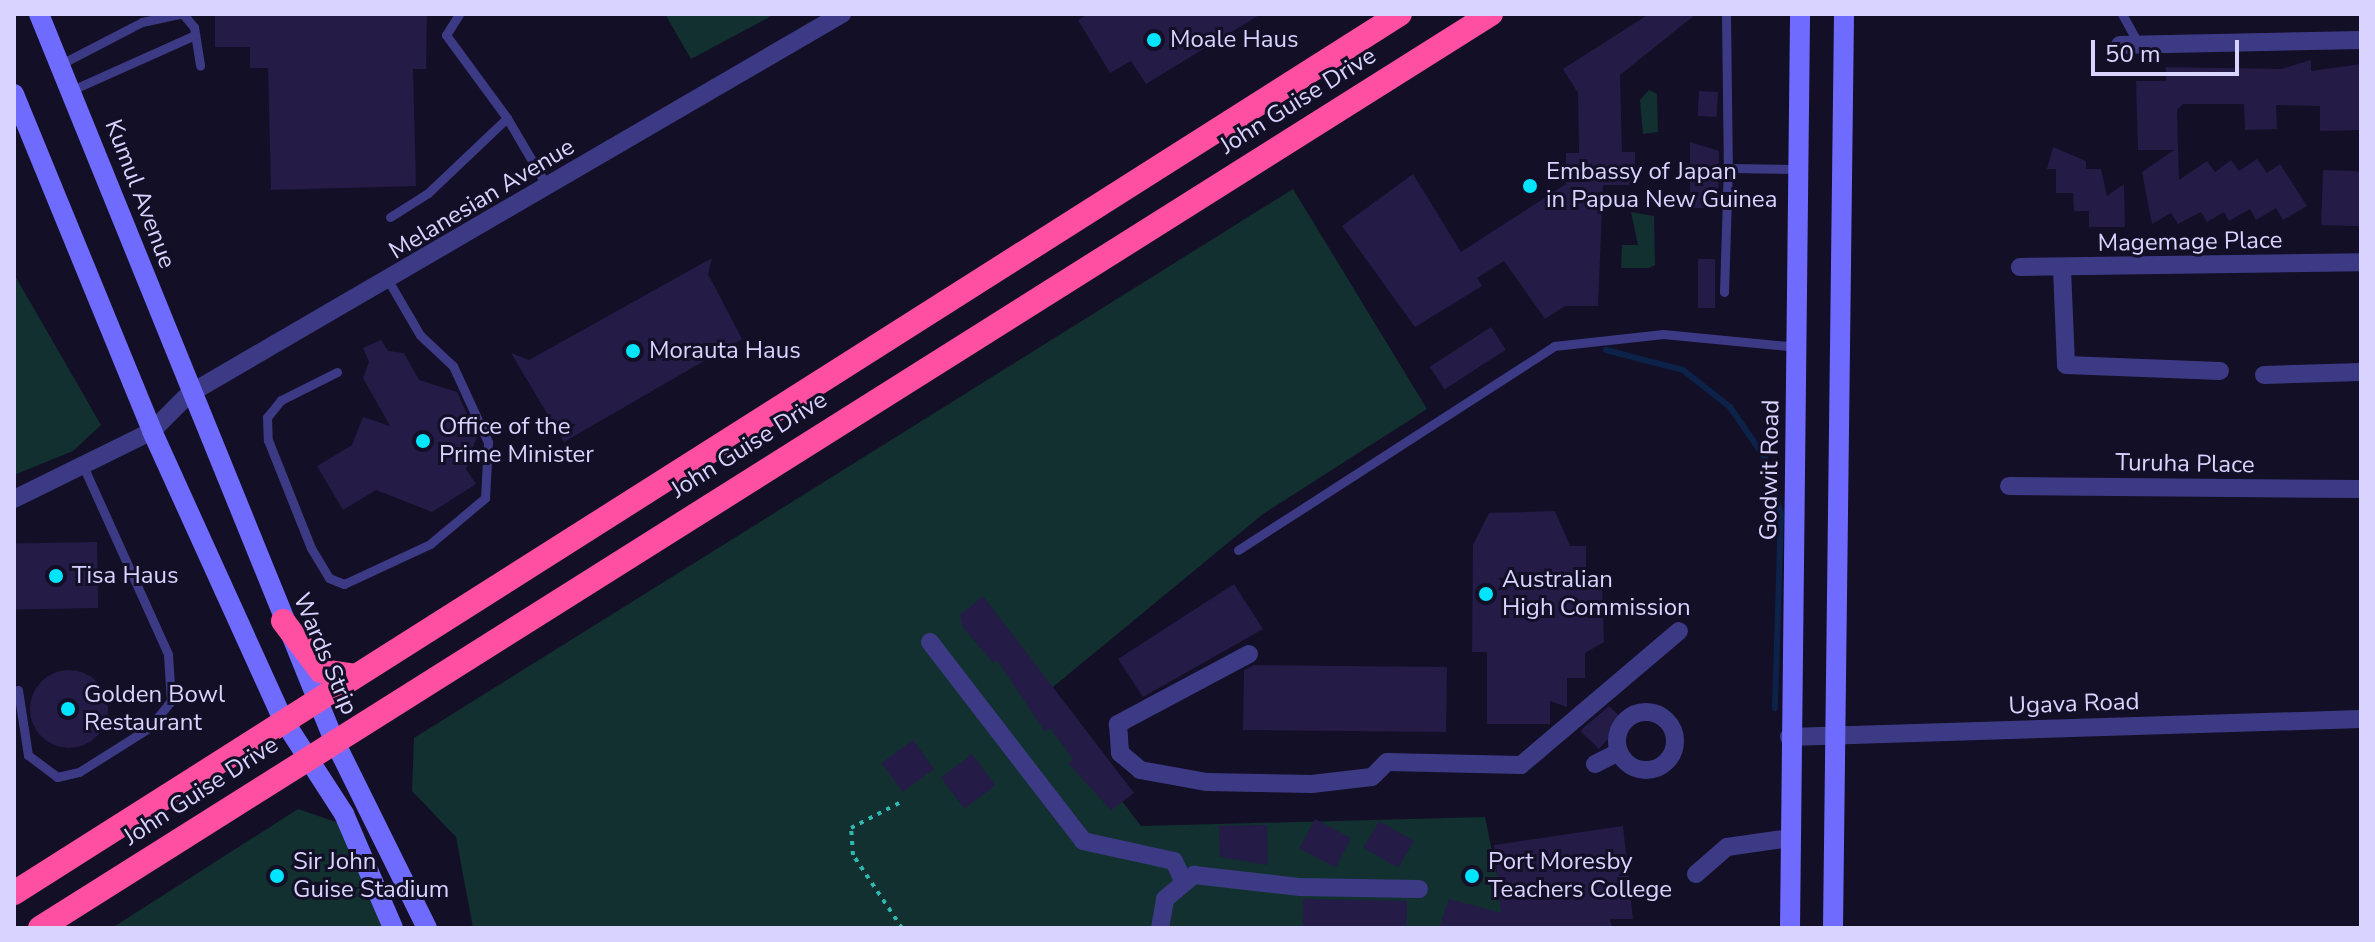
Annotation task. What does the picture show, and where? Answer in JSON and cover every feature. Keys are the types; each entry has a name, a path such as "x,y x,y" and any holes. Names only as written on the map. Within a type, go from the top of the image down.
{"highway":[{"name":"John Guise Drive","path":"14,893 315,697 356,676 1400,14"},
{"name":"John Guise Drive","path":"40,928 333,738 1491,14"},
{"path":"283,621 321,671 356,676"}],"street":[{"name":"Kumul Avenue","path":"39,14 72,90 189,394"},
{"name":"Melanesian Avenue","path":"14,499 84,468 152,431 189,394 389,282 842,14"},
{"name":"Godwit Road","path":"1790,928 1789,737 1799,347 1800,14"},
{"path":"1833,928 1832,736 1844,14"},
{"path":"2130,45 2361,40"},
{"path":"14,94 152,431 282,718 344,814 393,928"},
{"name":"Magemage Place","path":"2020,267 2062,269 2361,262"},
{"path":"2062,269 2066,365 2220,371"},
{"path":"2264,375 2361,372"},
{"name":"Wards Strip","path":"189,394 333,738 427,928"},
{"name":"Turuha Place","path":"2009,486 2361,489"},
{"path":"1249,654 1118,724 1120,753 1140,770 1207,782 1312,784 1372,777 1387,762 1521,765 1609,694 1679,631"},
{"path":"930,642 1083,841 1174,861 1184,882"},
{"path":"1609,694 1632,716"},
{"path":"1655,713 1669,722 1673,756 1659,768 1640,770 1619,752 1617,736 1632,716 1655,713"},
{"name":"Ugava Road","path":"1789,737 2361,719"},
{"path":"1595,764 1619,752"},
{"path":"1696,874 1727,847 1790,838"},
{"path":"1160,928 1165,899 1184,882 1208,874 1300,887 1419,889"}],"lane":[{"path":"61,64 142,22 182,14 195,35 200,66"},
{"path":"459,14 446,35 507,118 548,188"},
{"path":"1724,292 1728,168 1726,14"},
{"path":"2122,14 2130,45"},
{"path":"72,90 195,35"},
{"path":"390,217 428,193 507,118"},
{"path":"1728,168 1801,170"},
{"path":"337,372 281,400 267,429 311,548 329,578 344,584 430,544 485,498 488,442 453,366 420,335 389,282"},
{"path":"1238,550 1554,346 1663,334 1799,347"},
{"path":"18,690 28,755 57,777 149,728 171,701 168,654 84,468"}],"path":[{"path":"902,928 853,855 851,828 903,801"}],"green space":[{"path":"665,14 775,14 691,59"},
{"path":"1649,90 1657,94 1658,132 1643,134 1640,100"},
{"path":"1293,189 1427,409 1263,514 1042,696 1141,826 1485,817 1508,928 473,928 456,837 412,791 414,738"},
{"path":"1631,212 1654,216 1655,265 1649,268 1621,268 1622,245 1638,245"},
{"path":"14,274 101,425 73,451 14,475"},
{"name":"Sir John Guise Stadium","path":"298,809 339,823 382,928 112,928"}],"building":[{"path":"215,14 427,14 426,69 413,69 416,186 271,190 268,68 250,68 250,47 215,47"},
{"name":"Moale Haus","path":"1088,14 1261,14 1146,84 1131,61 1110,73 1078,20"},
{"path":"1649,14 1696,14 1620,75 1622,152 1635,152 1635,185 1603,185 1598,306 1565,306 1545,319 1504,261 1477,278 1482,286 1415,327 1342,226 1413,174 1461,252 1566,184 1566,153 1579,153 1578,93 1563,69"},
{"path":"2311,60 2311,71 2361,64 2361,130 2320,131 2320,106 2276,105 2277,129 2245,130 2244,104 2183,104 2177,110 2179,180 2207,161 2215,172 2231,160 2239,171 2257,159 2267,173 2280,164 2307,206 2283,220 2276,208 2256,220 2250,209 2229,221 2224,212 2207,222 2201,212 2178,224 2171,213 2152,224 2142,172 2174,150 2138,150 2136,81 2166,81 2166,67 2281,69"},
{"path":"1699,91 1718,92 1717,117 1698,116"},
{"path":"1690,142 1719,151 1718,208 1690,208"},
{"path":"2053,147 2086,161 2086,169 2101,169 2107,196 2124,184 2125,227 2089,227 2089,211 2074,211 2073,193 2056,193 2056,169 2047,169"},
{"path":"2323,170 2361,171 2359,226 2321,225"},
{"name":"Morauta Haus","path":"712,258 708,274 742,339 564,442 511,353 529,360"},
{"path":"1698,259 1715,259 1715,308 1698,308"},
{"path":"1491,327 1506,350 1444,389 1430,367"},
{"path":"381,340 388,351 404,353 419,380 457,392 477,436 466,469 476,484 432,512 376,490 343,510 317,466 352,445 363,417 390,426 363,378 369,362 363,348"},
{"path":"1555,511 1570,546 1586,546 1586,579 1602,584 1604,642 1585,653 1585,678 1567,678 1567,707 1550,701 1550,724 1487,724 1487,652 1472,652 1473,545 1489,513"},
{"name":"Tisa Haus","path":"97,542 98,608 15,609 14,543"},
{"path":"1234,584 1263,629 1143,697 1118,659"},
{"path":"983,596 1134,793 1111,810 1068,763 1073,759 1050,728 1045,732 997,660 993,663 962,626 960,615"},
{"path":"1254,665 1447,667 1446,732 1243,730 1244,670"},
{"name":"Golden Bowl Restaurant","path":"61,670 77,670 91,676 102,687 108,709 102,731 91,742 77,748 61,748 47,742 36,731 30,717 30,701 36,687 47,676"},
{"path":"1609,706 1624,721 1599,749 1580,731"},
{"path":"913,740 934,769 903,792 881,763"},
{"path":"972,754 995,785 964,809 941,777"},
{"path":"1315,819 1351,838 1336,867 1300,848"},
{"path":"1379,821 1414,841 1398,868 1364,848"},
{"path":"1267,825 1268,865 1220,857 1219,826"},
{"path":"1623,826 1633,919 1610,919 1612,928 1439,928 1449,899 1501,913 1494,845"},
{"path":"1303,899 1407,901 1407,928 1302,928"}],"waterway":[{"path":"1606,350 1683,370 1730,407 1765,458 1781,514 1775,708"}],"place":[{"name":"Moale Haus","path":"1154,40"},
{"name":"Embassy of Japan in Papua New Guinea","path":"1530,186"},
{"name":"Morauta Haus","path":"633,351"},
{"name":"Office of the Prime Minister","path":"423,441"},
{"name":"Tisa Haus","path":"56,576"},
{"name":"Australian High Commission","path":"1486,594"},
{"name":"Golden Bowl Restaurant","path":"68,709"},
{"name":"Sir John Guise Stadium","path":"277,876"},
{"name":"Port Moresby Teachers College","path":"1472,876"}]}
